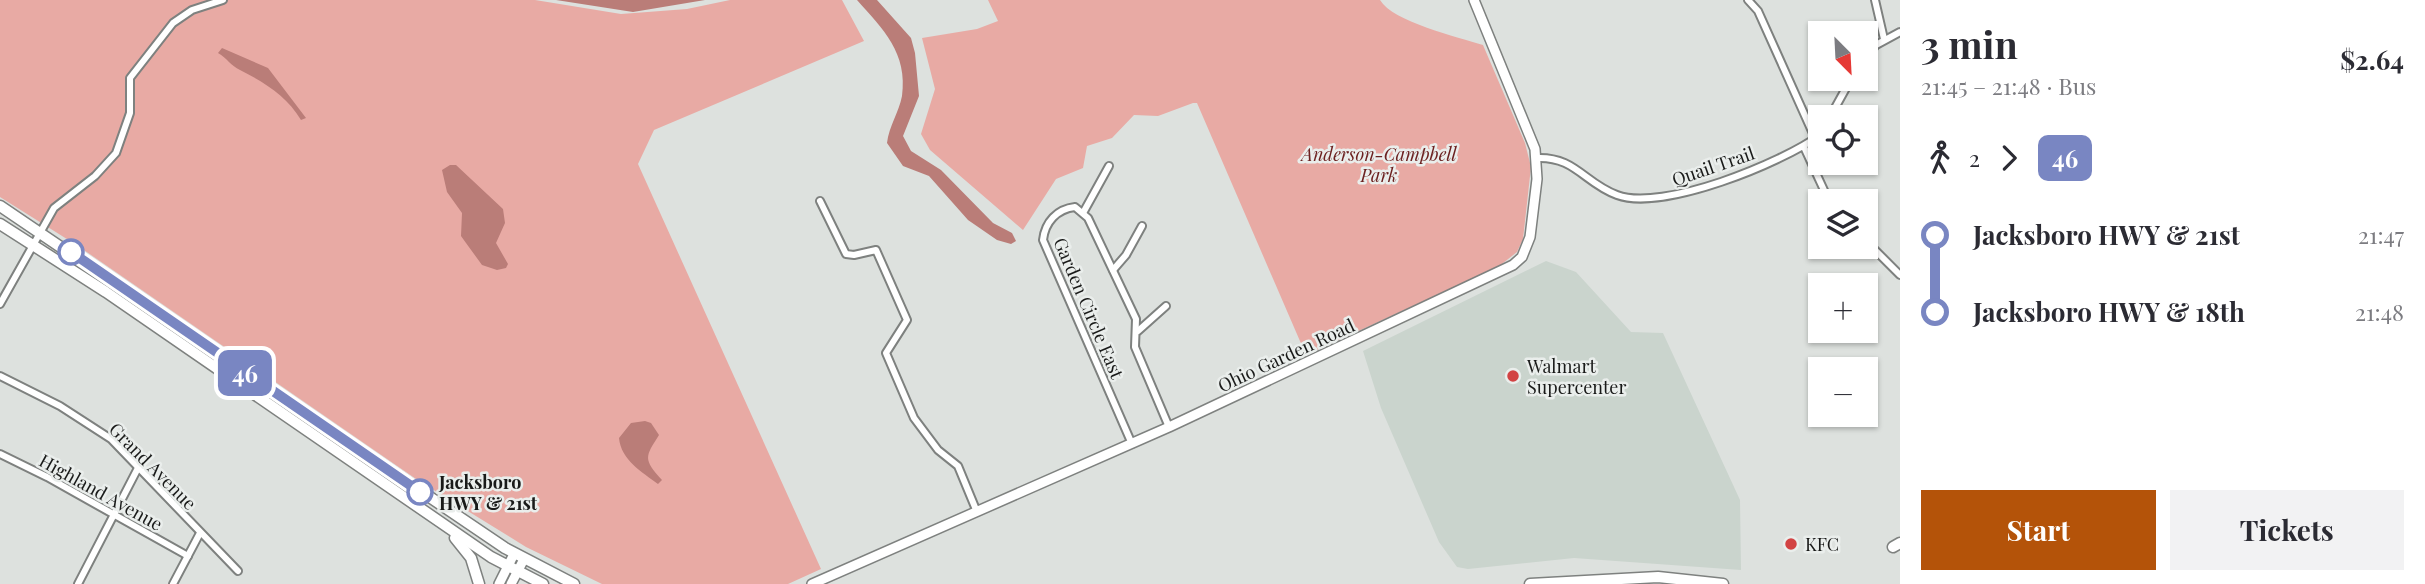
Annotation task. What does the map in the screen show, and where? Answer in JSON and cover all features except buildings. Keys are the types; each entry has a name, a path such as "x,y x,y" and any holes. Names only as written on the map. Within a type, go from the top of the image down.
{"main road":[{"path":"0,206 40,230 281,398 514,554 574,584"},
{"path":"0,224 428,515 513,569 543,584"},
{"path":"273,408 281,398"},
{"path":"428,515 469,555 479,584"},
{"path":"1530,584 1658,577 1723,584"}],"street":[{"path":"0,304 54,208 95,176 116,153 130,113 130,78 162,36 192,10 223,0"},
{"name":"Ohio Garden Road","path":"812,584 1132,444 1513,265 1522,257 1530,237 1537,180 1536,158 1474,0"},
{"path":"1748,0 1758,11 1808,116"},
{"path":"1875,0 1884,39"},
{"path":"1878,45 1884,39 1900,32"},
{"name":"Quail Trail","path":"1536,158 1571,163 1604,189 1619,196 1643,200 1702,189 1808,144"},
{"path":"1804,147 1823,189"},
{"path":"1109,166 1083,213 1136,319 1138,331 1135,347 1169,427"},
{"path":"820,201 846,254 854,256 872,248 877,250 907,320 886,353 914,418 938,450 958,466 977,512"},
{"name":"Garden Circle East","path":"1083,213 1075,207 1060,210 1047,223 1043,240 1132,444"},
{"path":"1113,270 1126,255 1142,226"},
{"path":"1878,254 1900,275"},
{"path":"1138,331 1166,306"},
{"name":"Grand Avenue","path":"0,376 92,425 111,439 238,571"},
{"name":"Highland Avenue","path":"0,454 188,556"},
{"path":"78,584 138,468"},
{"path":"173,584 200,533"},
{"path":"511,584 514,554"},
{"path":"499,584 524,559"}],"shaded area":[{"path":"556,0 705,0 633,12"},
{"path":"857,0 877,0 911,38 919,96 903,136 911,151 941,170 993,223 1012,233 1016,241 1011,244 997,240 968,220 929,176 903,166 887,143 902,96 901,67 892,43"},
{"path":"222,48 268,68 306,118 301,120 274,90 218,53"},
{"path":"456,165 503,209 505,223 496,243 508,264 506,268 497,270 482,265 461,236 462,213 447,192 442,170"},
{"path":"1546,261 1576,272 1631,332 1663,333 1740,500 1741,570 1574,558 1468,569 1457,567 1439,542 1381,408 1363,351"},
{"path":"631,423 651,423 659,435 648,458 662,480 658,484 633,465 624,453 619,438"}],"green space":[{"path":"0,0 535,0 621,14 687,9 730,0 842,0 864,41 654,130 638,164 821,569 788,584 602,584 526,547 416,479 78,246 0,197"},
{"name":"Anderson-Campbell Park","path":"988,0 1380,0 1387,8 1412,22 1483,45 1525,143 1531,167 1523,239 1517,252 1498,267 1306,355 1197,103 1158,116 1134,115 1112,138 1087,146 1083,168 1056,179 1023,230 930,150 921,134 935,89 922,38 977,29 998,21"}],"bus line":[{"name":"46","path":"71,252 159,311 292,407 420,492"}],"place":[{"name":"Walmart Supercenter","path":"1513,376"},
{"name":"Jacksboro HWY & 21st","path":"420,492"},
{"name":"KFC","path":"1791,544"}]}
